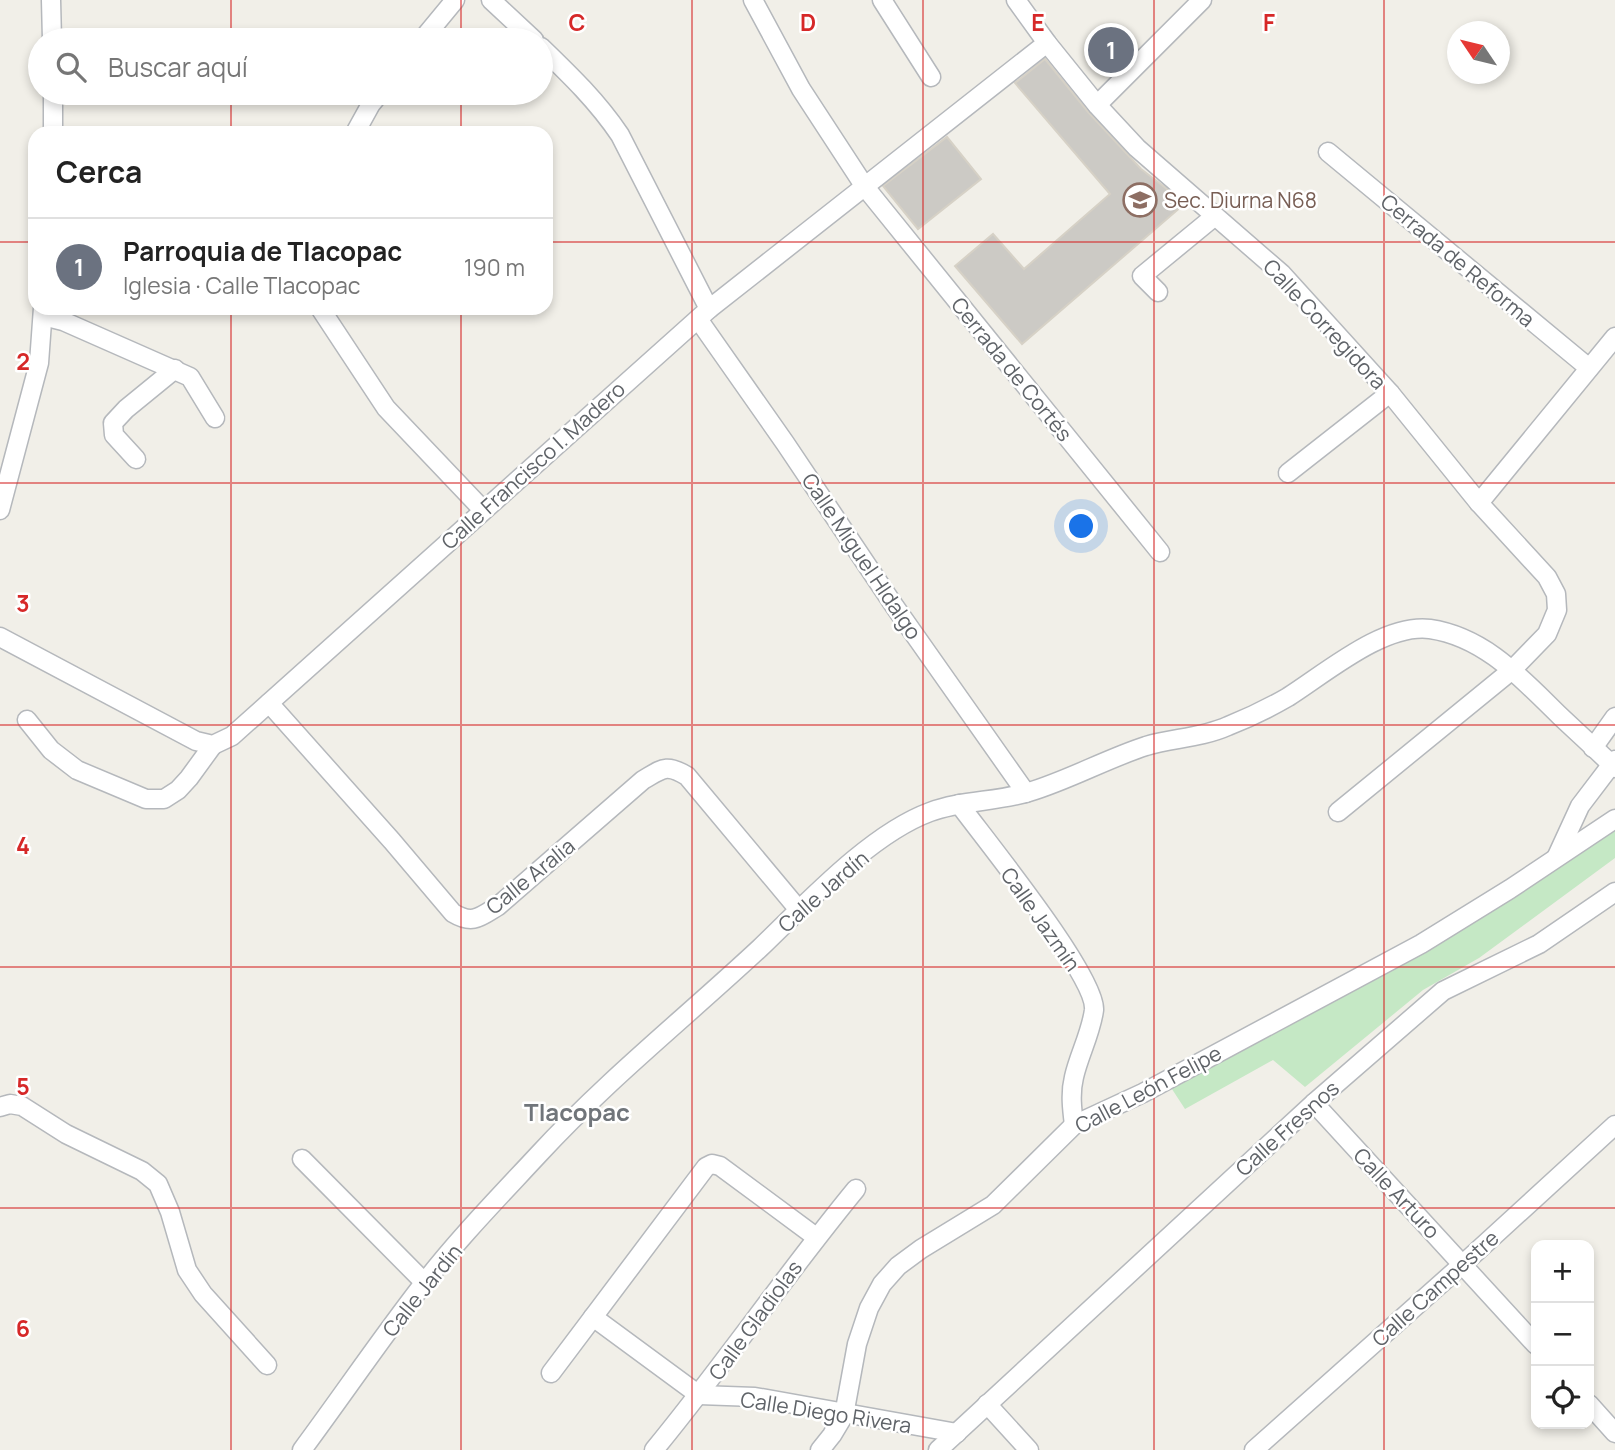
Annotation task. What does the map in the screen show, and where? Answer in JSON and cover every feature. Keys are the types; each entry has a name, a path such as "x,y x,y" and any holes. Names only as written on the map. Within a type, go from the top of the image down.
{"street":[{"path":"51,0 52,28"},
{"path":"432,28 455,0"},
{"path":"491,0 521,28"},
{"name":"Cerrada de Cortés","path":"753,0 800,89 865,187 1160,552"},
{"path":"882,0 931,77"},
{"name":"Calle Corregidora","path":"1016,0 1097,105 1137,148 1282,274 1390,393 1479,503 1547,578 1556,594 1557,610 1547,634 1512,670"},
{"path":"1097,105 1202,0"},
{"name":"Calle Francisco I. Madero","path":"214,745 232,736 703,314 1047,43"},
{"name":"Calle Miguel HIdalgo","path":"553,58 602,109 620,135 703,314 716,348 785,443 895,607 1026,793"},
{"path":"53,105 53,126"},
{"path":"359,126 370,105"},
{"name":"Cerrada de Reforma","path":"1328,152 1589,368"},
{"path":"1158,292 1142,275 1215,216"},
{"path":"0,510 39,363 43,315"},
{"path":"50,315 190,377 215,418"},
{"path":"325,315 386,408 483,510"},
{"path":"1479,503 1615,337"},
{"path":"136,459 114,435 113,423 175,369"},
{"path":"1288,473 1390,393"},
{"name":"Calle Jardín","path":"302,1450 424,1282 540,1152 646,1048 845,868 890,834 929,812 1026,793 1067,778 1109,758 1152,744 1223,729 1283,700 1358,651 1398,632 1424,628 1455,634 1485,649 1512,670 1593,748 1614,764"},
{"path":"0,637 172,730 196,741 214,745 189,779 178,789 164,799 146,799 77,770 51,750 27,720"},
{"path":"1338,812 1512,670"},
{"name":"Calle Aralia","path":"269,703 453,913 465,920 477,918 498,906 643,780 663,768 674,768 687,776 799,910"},
{"path":"1593,748 1615,717"},
{"path":"1557,856 1580,806 1614,764"},
{"name":"Calle Jazmín","path":"959,804 1069,953 1087,986 1094,1008 1073,1078 1071,1102 1074,1125"},
{"name":"Calle León Felipe","path":"820,1450 844,1415 857,1344 869,1308 882,1284 898,1266 921,1249 993,1205 1074,1125 1143,1093 1422,944 1615,819"},
{"name":"Calle Fresnos","path":"938,1450 1314,1103 1443,991 1539,944 1615,892"},
{"name":"Calle Arturo","path":"1314,1103 1531,1339"},
{"path":"0,1107 10,1104 22,1106 66,1134 142,1171 158,1184 170,1212 187,1270 203,1294 267,1365"},
{"name":"Calle Campestre","path":"1254,1450 1464,1264 1615,1125"},
{"path":"303,1159 424,1282"},
{"path":"551,1373 706,1167 712,1164 720,1166 816,1237"},
{"name":"Calle Gladiolas","path":"654,1450 699,1395 816,1237 856,1189"},
{"path":"593,1317 699,1395"},
{"name":"Calle Diego Rivera","path":"699,1395 755,1397 844,1415 957,1433"},
{"path":"988,1404 1029,1450"},
{"path":"1594,1410 1615,1433"}],"green space":[{"path":"1615,809 1615,858 1479,958 1423,990 1305,1087 1273,1060 1185,1109 1168,1083 1506,891"}],"building":[{"name":"Sec. Diurna N68","path":"1045,59 1089,113 1141,169 1167,189 1182,206 1022,344 955,266 993,234 1024,269 1110,194 1015,83"},
{"path":"947,137 981,179 918,229 883,186"}],"place":[{"name":"Parroquia de Tlacopac","path":"1111,50"},
{"name":"Sec. Diurna N68","path":"1140,200"}],"district":[{"name":"Tlacopac","path":"577,1111"}]}
